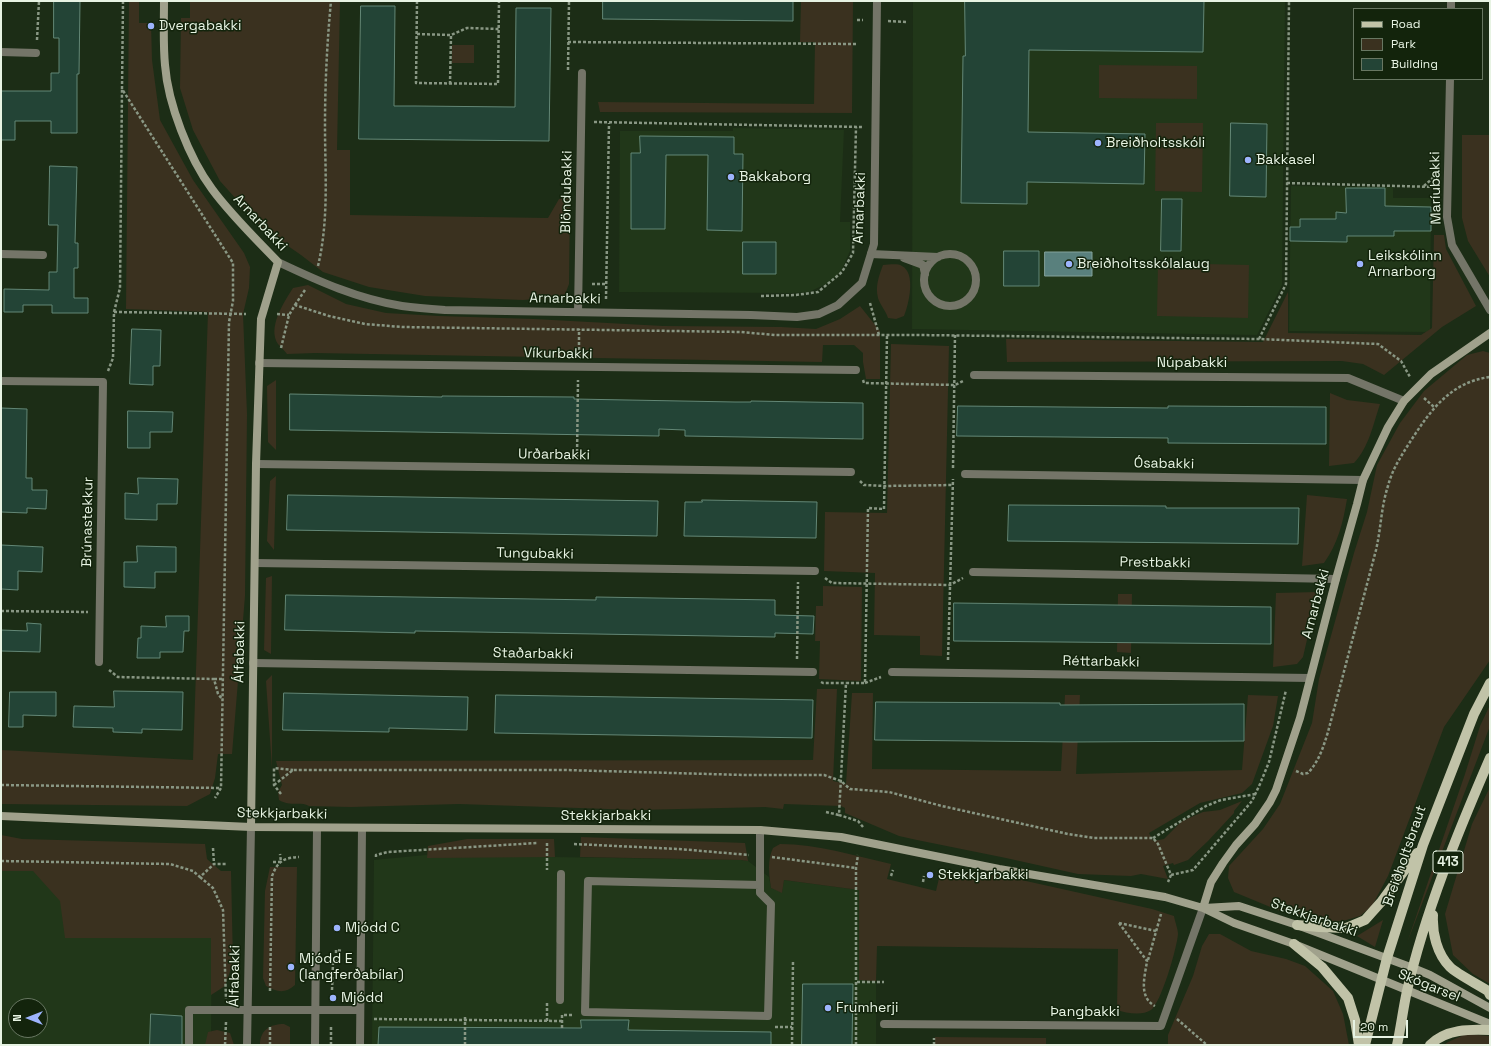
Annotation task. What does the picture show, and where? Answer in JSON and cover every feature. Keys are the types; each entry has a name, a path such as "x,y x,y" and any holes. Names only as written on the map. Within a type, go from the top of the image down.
{"main road":[{"name":"Breiðholtsbraut","path":"1365,1045 1387,958 1423,844 1474,714 1490,683"},
{"name":"413","path":"1397,1045 1407,991 1435,896 1471,802 1490,758"},
{"path":"1297,925 1346,928 1365,920 1382,901 1423,844"},
{"path":"1435,896 1433,925 1437,947 1451,968 1488,991 1490,995"},
{"path":"1294,944 1322,967 1348,998 1355,1020 1358,1045"},
{"path":"1430,1045 1450,1033 1472,1029 1490,1030"}],"street":[{"name":"Arnarbakki","path":"164,1 165,66 169,90 183,135 196,164 212,189 278,262 321,282 361,297 402,306 445,310 797,317 819,314 838,305 862,283 874,244 876,1"},
{"path":"1,52 36,52"},
{"name":"Blöndubakki","path":"578,312 582,73"},
{"name":"Maríubakki","path":"1450,80 1447,217 1452,245 1490,310"},
{"path":"1,254 43,255"},
{"path":"871,254 938,257"},
{"path":"946,254 965,258 972,265 976,273 974,292 968,300 960,305 941,305 933,300 927,292 924,283 925,274 932,262 938,257 946,254"},
{"path":"896,255 922,265 925,274"},
{"name":"Álfabakki","path":"247,1045 256,464 259,363 262,314 278,262"},
{"name":"Arnarbakki","path":"1204,908 1211,882 1236,845 1255,824 1270,802 1276,790 1300,718 1336,579 1358,504 1363,480 1388,427 1404,401 1431,374 1490,333"},
{"name":"Víkurbakki","path":"259,363 856,370"},
{"name":"Núpabakki","path":"974,375 1348,378 1404,401"},
{"path":"1,381 103,382"},
{"name":"Brúnastekkur","path":"99,662 103,382"},
{"name":"Urðarbakki","path":"256,464 851,472"},
{"name":"Ósabakki","path":"965,474 1363,480"},
{"name":"Tungubakki","path":"255,563 815,571"},
{"name":"Prestbakki","path":"973,572 1336,579"},
{"name":"Staðarbakki","path":"253,663 813,672"},
{"name":"Réttarbakki","path":"892,672 1310,678"},
{"name":"Stekkjarbakki","path":"1,816 251,827 760,830 841,837 999,869 1165,898 1204,908 1234,923 1294,944 1381,980"},
{"path":"315,1045 317,828"},
{"path":"360,1045 362,828"},
{"path":"760,830 760,885 760,894 771,904 768,1016 585,1012 588,881 760,885"},
{"path":"560,1000 561,874"},
{"name":"Stekkjarbakki","path":"1204,908 1239,906 1297,925 1414,968"},
{"name":"Þangbakki","path":"884,1024 1160,1026 1204,908"},
{"name":"Skógarsel","path":"1414,968 1490,1008"},
{"name":"Skógarsel","path":"1381,980 1490,1024"},
{"path":"189,1045 189,1010 360,1010"}],"path":[{"path":"36,52 39,30 39,1"},
{"path":"103,382 113,358 114,312 120,288 124,1"},
{"path":"318,267 324,245 325,225 327,38 331,1"},
{"path":"417,1 416,83 450,84 498,84 500,1"},
{"path":"1260,339 1286,284 1289,1"},
{"path":"417,34 451,35 467,28 499,29"},
{"path":"450,84 451,35"},
{"path":"568,42 857,44"},
{"path":"122,89 233,263 233,301 229,322 221,788 215,798"},
{"path":"606,299 609,122 875,127"},
{"path":"761,296 796,295 818,292 842,272 853,253 856,127"},
{"path":"1423,186 1439,171"},
{"path":"1287,183 1438,187"},
{"path":"585,284 606,284"},
{"path":"281,348 289,315 305,290"},
{"path":"870,303 879,335"},
{"path":"295,305 329,316 365,324 402,327 741,332 775,335 955,335 1260,339 1378,344 1401,361 1412,380"},
{"path":"114,312 246,314"},
{"path":"277,314 289,315"},
{"path":"576,468 579,329"},
{"path":"813,672 823,683 865,683 868,508 884,509 887,335"},
{"path":"953,470 955,335"},
{"path":"856,370 864,383 886,384 955,385 974,375"},
{"path":"1269,762 1303,774 1308,773 1321,754 1377,544 1388,485 1394,470 1424,420 1434,407 1451,392 1462,386 1473,381 1490,377"},
{"path":"1423,397 1434,407"},
{"path":"851,472 864,484 884,486 953,486 965,474"},
{"path":"948,673 953,478"},
{"path":"796,672 799,570"},
{"path":"815,571 832,583 950,585 973,572"},
{"path":"1,610 100,612"},
{"path":"99,662 118,677 224,679"},
{"path":"214,679 218,694 223,701"},
{"path":"839,815 846,684"},
{"path":"1171,875 1193,870 1231,824 1244,811 1256,794 1269,762 1286,690"},
{"path":"281,794 274,785 274,768 293,770 565,770 745,775 824,775 841,781 850,789 868,792 889,792 942,806 1068,834 1094,838 1153,838 1206,806 1221,800 1256,794"},
{"path":"274,785 293,770"},
{"path":"1,785 221,788"},
{"path":"826,812 858,821 862,827"},
{"path":"1153,838 1158,844 1171,875 1168,882"},
{"path":"376,855 388,852 416,850 552,843"},
{"path":"576,844 679,849 750,855"},
{"path":"213,848 214,864"},
{"path":"280,854 280,862"},
{"path":"856,1045 856,868 858,855"},
{"path":"770,856 856,868"},
{"path":"270,991 272,876 280,862 288,857 299,857"},
{"path":"1,861 170,864 193,871 213,888 223,910 226,1045"},
{"path":"273,862 280,862"},
{"path":"200,877 214,864 226,864"},
{"path":"892,876 893,870"},
{"path":"922,882 924,876"},
{"path":"1157,1007 1149,1003 1143,990 1147,961 1161,914"},
{"path":"1147,961 1118,923 1156,931"},
{"path":"332,990 332,963 336,963 336,950 342,951"},
{"path":"792,1045 793,961"},
{"path":"857,982 884,982"},
{"path":"465,1015 465,1045"},
{"path":"562,1015 562,1028"},
{"path":"1175,1018 1207,1045"},
{"path":"374,1019 562,1021"},
{"path":"270,1026 270,1045"},
{"path":"331,1027 331,1045"}],"shaded area":[{"name":"Breiðholtsskóli","path":"913,1 1285,1 1282,285 1257,335 912,329"},
{"name":"Bakkaborg","path":"733,128 844,130 840,222 850,222 850,251 841,271 830,282 809,292 619,292 620,131 733,131"},
{"name":"Leikskólinn Arnarborg","path":"1291,186 1393,187 1393,198 1431,198 1430,332 1289,331"},
{"path":"426,855 741,860 748,861 769,877 771,888 782,892 784,880 859,890 859,980 876,981 876,1045 372,1045 374,860"},
{"path":"1,871 166,871 212,893 211,1045 1,1045"}],"green space":[{"path":"129,1 139,1 139,23 151,23 152,60 160,120 193,180 244,253 250,267 249,288 243,314 247,414 245,596 232,754 218,754 215,778 210,794 187,806 1,804 1,750 193,760 208,312 126,309"},
{"path":"190,1 340,1 337,150 350,150 350,215 548,218 559,199 570,197 569,284 564,297 523,300 425,296 369,287 323,272 262,228 220,181 193,130 180,88 181,18 190,18"},
{"path":"801,1 853,1 852,113 600,112 598,102 814,104 815,42 800,42"},
{"path":"452,45 474,45 474,63 452,63"},
{"path":"1099,65 1197,66 1197,99 1099,98"},
{"path":"1156,123 1203,123 1202,192 1155,191"},
{"path":"1462,135 1490,135 1490,277 1468,241 1462,218"},
{"path":"1434,235 1444,235 1446,249 1476,306 1442,327 1384,375 1363,364 1342,361 1007,362 1006,339 1263,342 1288,292 1288,333 1421,335 1432,328"},
{"path":"1158,263 1249,265 1248,318 1157,316"},
{"path":"883,265 900,265 909,275 910,289 906,311 904,316 896,319 888,318 877,294 877,285"},
{"path":"308,285 346,304 386,313 663,326 781,327 816,329 840,319 860,306 880,331 880,379 866,379 863,353 854,345 823,345 822,362 315,353 287,354 275,338 274,330 278,315 293,288"},
{"path":"891,344 949,346 942,656 920,655 920,636 874,635 875,573 824,571 825,512 887,513"},
{"path":"1483,351 1490,353 1490,660 1444,727 1388,876 1372,906 1360,916 1343,921 1325,921 1280,911 1234,892 1228,878 1229,866 1263,829 1280,804 1312,723 1319,679 1367,512 1377,465 1400,423 1424,391 1467,355"},
{"path":"276,380 276,450 268,442 267,386"},
{"path":"1330,393 1347,400 1380,404 1367,443 1354,463 1329,466"},
{"path":"276,476 274,550 267,541 270,481"},
{"path":"1307,495 1347,499 1339,532 1333,548 1324,563 1302,566"},
{"path":"272,576 271,654 264,650 266,578"},
{"path":"823,586 862,587 861,681 819,679 820,641 815,641 816,606 823,606"},
{"path":"1318,592 1303,657 1297,664 1273,667 1276,593"},
{"path":"1118,594 1132,594 1131,653 1117,652"},
{"path":"272,675 272,768 266,681"},
{"path":"817,689 837,689 833,781 846,784 852,693 873,693 872,769 1061,771 1065,695 1080,695 1076,774 1242,770 1248,695 1278,696 1273,726 1252,784 1242,793 1200,803 1149,833 1153,841 1164,839 1182,821 1203,812 1220,810 1242,801 1234,813 1188,860 1174,865 1173,863 1163,866 1168,879 1141,874 1131,876 1078,874 899,836 845,813 845,808 841,806 784,804 783,809 765,807 637,810 459,804 351,807 309,806 287,803 279,800 278,792 282,785 276,761 813,760"},
{"path":"1490,705 1490,726 1407,943 1480,726"},
{"path":"1490,787 1490,984 1473,974 1453,955 1445,914 1472,824"},
{"path":"1,835 22,839 205,844 207,859 221,871 231,871 233,963 225,986 211,995 211,938 65,938 60,901 33,871 1,871"},
{"path":"581,837 745,843 748,861 580,857"},
{"path":"467,839 554,839 555,857 427,858 428,846"},
{"path":"780,844 822,848 891,864 887,879 936,891 940,874 999,875 1152,909 1174,916 1178,934 1172,962 1164,987 1155,1005 1147,1012 1134,1013 1117,1010 1118,949 877,946 876,981 859,980 859,890 784,880 782,893 771,888 769,873 770,857 773,848"},
{"path":"270,867 297,867 295,985 284,991 277,991 266,986 263,978 265,891"},
{"path":"1383,920 1375,947 1357,936"},
{"path":"1209,934 1220,934 1251,951 1286,959 1305,966 1333,991 1343,1014 1349,1045 1168,1045 1168,1035 1193,976 1202,946"},
{"path":"284,1024 290,1027 290,1045 260,1045 262,1035 267,1029 274,1025"},
{"path":"217,1030 230,1033 234,1045 205,1045 208,1032"},
{"path":"1466,1034 1490,1036 1490,1045 1444,1045"},
{"path":"935,1037 1046,1038 1046,1045 935,1045"}],"water":[{"name":"Breiðholtsskólalaug","path":"1045,252 1092,252 1092,276 1045,276"}],"building":[{"path":"54,1 80,1 79,74 77,74 77,133 51,133 51,121 15,121 15,140 1,140 1,91 51,91 51,73 59,73 59,38 54,38"},
{"path":"603,1 793,1 793,21 603,19"},
{"path":"965,1 1204,1 1203,52 1029,50 1028,132 1145,134 1144,184 1027,182 1027,204 961,203"},
{"path":"361,6 395,6 394,106 515,107 516,8 551,8 549,141 359,139"},
{"name":"Bakkasel","path":"1231,123 1267,124 1266,197 1230,196"},
{"path":"640,136 734,137 734,154 743,154 742,231 707,230 708,155 666,155 665,229 631,229 631,153 640,153"},
{"path":"50,166 77,167 75,243 78,243 78,268 74,268 74,298 88,298 88,313 52,313 52,305 23,305 23,312 4,312 4,289 49,290 49,272 57,272 58,225 49,225"},
{"path":"1346,188 1385,188 1385,206 1431,207 1431,231 1394,231 1394,236 1347,236 1347,242 1290,241 1290,227 1300,227 1300,219 1336,219 1336,212 1346,213"},
{"path":"1162,199 1182,199 1181,251 1161,251"},
{"path":"743,242 776,242 776,274 743,274"},
{"path":"1004,251 1039,251 1039,286 1004,286"},
{"path":"132,329 161,330 160,366 153,366 153,385 130,384"},
{"path":"290,394 442,397 574,397 574,399 863,403 863,439 685,436 685,430 659,429 659,436 290,430"},
{"path":"958,406 1168,408 1168,406 1326,407 1326,444 1168,443 1168,438 957,436"},
{"path":"1,408 27,409 26,478 32,478 32,490 47,490 46,509 27,508 27,513 1,512"},
{"path":"128,411 173,412 172,432 150,432 150,448 128,448"},
{"path":"138,478 178,479 177,504 157,504 157,520 125,519 125,493 138,494"},
{"path":"288,495 658,501 657,536 287,530"},
{"path":"702,500 817,502 816,538 684,536 685,502 702,502"},
{"path":"1009,505 1166,506 1166,508 1299,508 1298,544 1008,541"},
{"path":"1,545 43,547 42,572 18,571 18,590 1,589"},
{"path":"137,546 176,547 176,572 155,572 155,588 124,587 124,562 137,562"},
{"path":"286,595 596,600 596,597 775,600 775,615 814,616 813,634 775,633 775,637 285,630"},
{"path":"954,603 1271,607 1271,644 954,641"},
{"path":"166,616 189,616 189,631 184,631 183,652 160,652 160,658 137,658 138,638 141,638 141,626 166,627"},
{"path":"27,623 41,624 40,652 1,651 1,630 27,631"},
{"path":"114,691 183,692 182,730 142,729 142,733 113,732 113,728 73,727 74,706 114,707"},
{"path":"10,692 56,692 56,716 23,715 23,727 9,727"},
{"path":"284,693 468,697 467,730 389,728 389,732 283,730"},
{"path":"496,695 813,700 812,738 495,733"},
{"path":"876,702 1060,703 1060,705 1244,704 1244,741 1072,742 875,740"},
{"name":"Frumherji","path":"803,984 853,984 852,1045 802,1045"},
{"path":"151,1014 182,1016 182,1045 150,1045"},
{"path":"581,1020 629,1020 628,1030 771,1032 771,1045 378,1045 379,1027 581,1028"}],"place":[{"name":"Dvergabakki","path":"151,26"},
{"name":"Breiðholtsskóli","path":"1098,143"},
{"name":"Bakkasel","path":"1248,160"},
{"name":"Bakkaborg","path":"731,177"},
{"name":"Breiðholtsskólalaug","path":"1069,264"},
{"name":"Leikskólinn Arnarborg","path":"1360,264"},
{"name":"Stekkjarbakki","path":"930,875"},
{"name":"Mjódd C","path":"337,928"},
{"name":"Mjódd E (langferðabílar)","path":"291,967"},
{"name":"Mjódd","path":"333,998"},
{"name":"Frumherji","path":"828,1008"}]}
